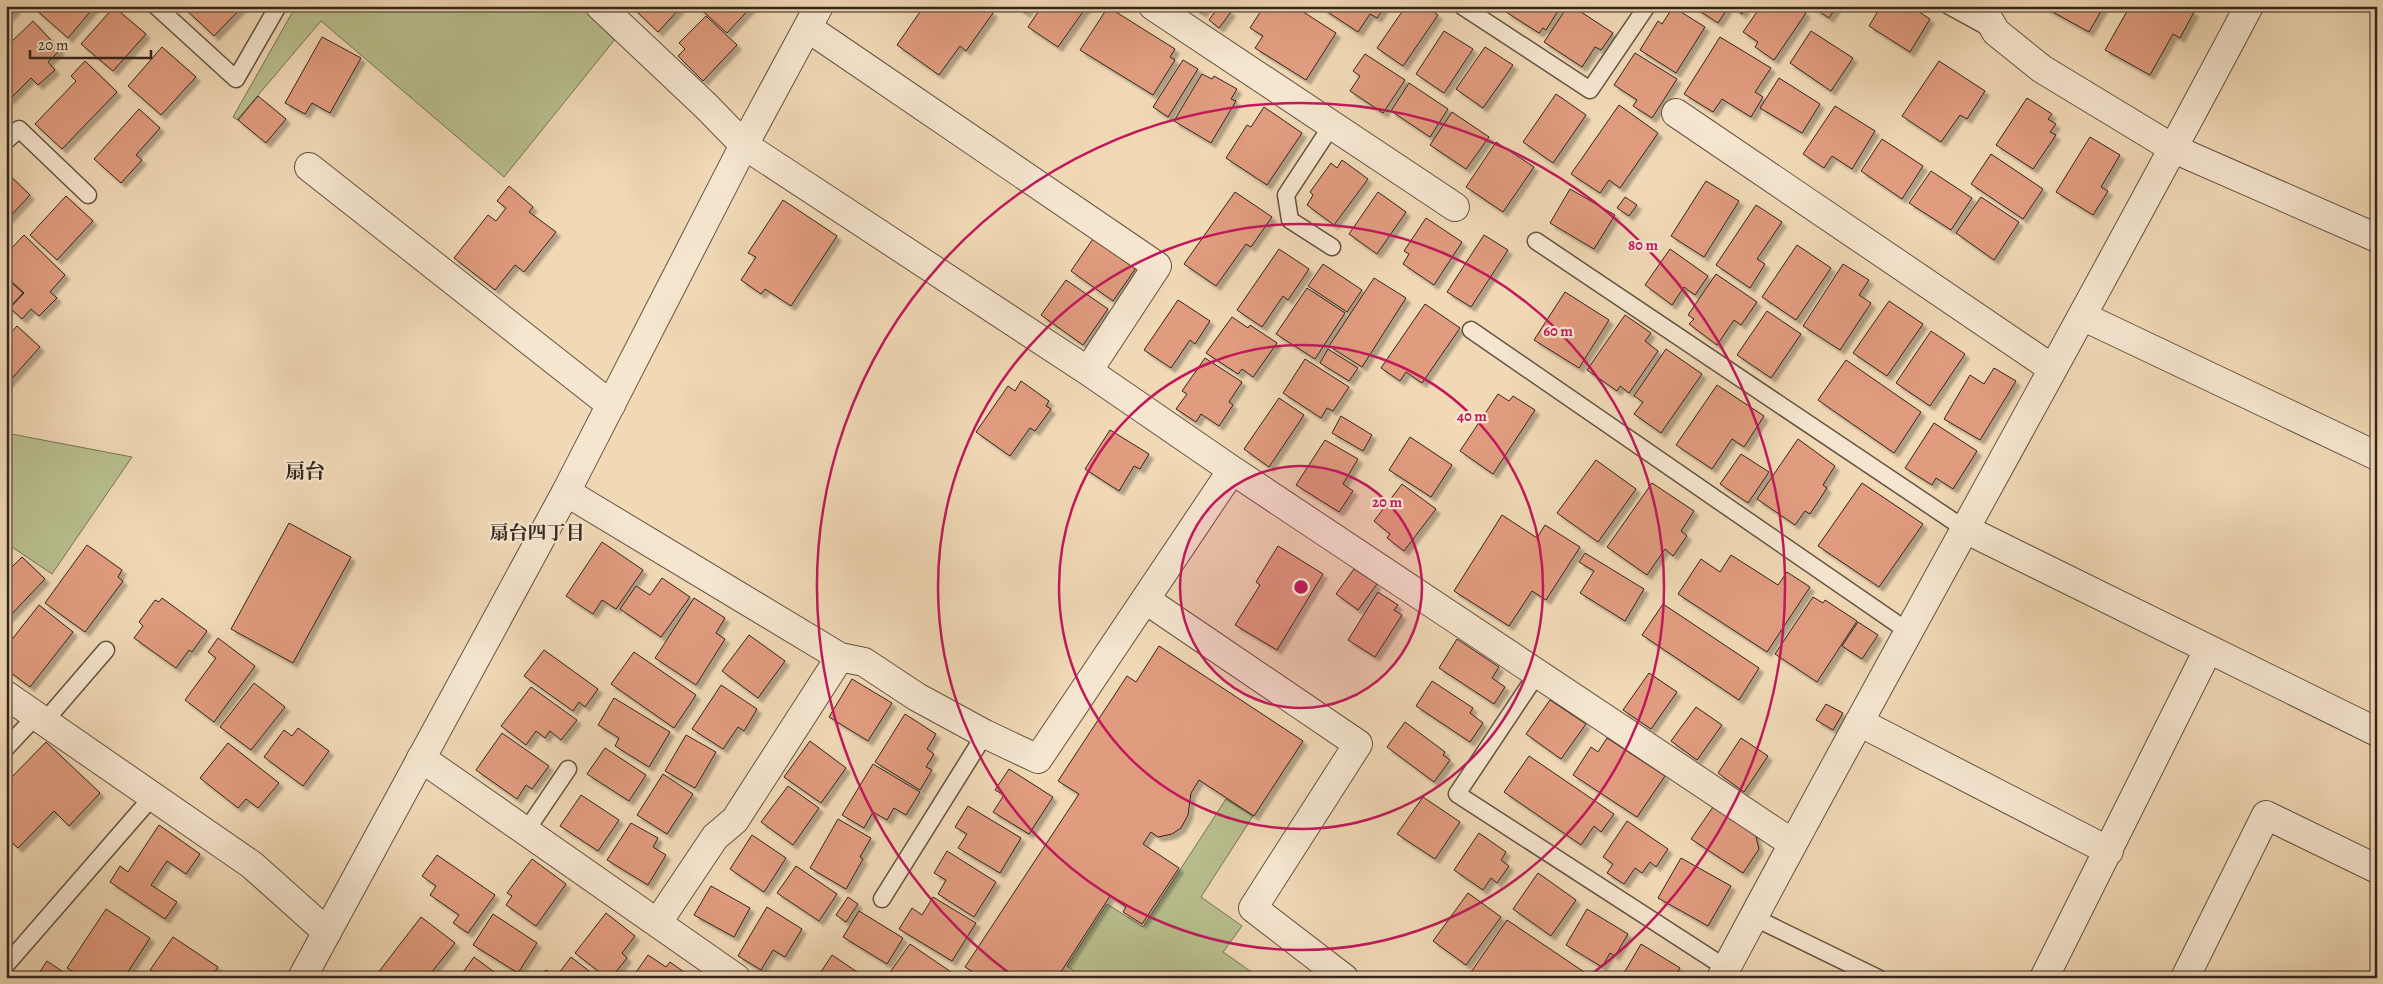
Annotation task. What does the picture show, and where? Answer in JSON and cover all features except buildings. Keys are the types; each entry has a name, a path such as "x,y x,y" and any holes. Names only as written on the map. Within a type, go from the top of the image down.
{"street":[{"path":"600,6 706,106 744,145 1088,371 1232,470 1792,843"},
{"path":"1153,6 1455,207"},
{"path":"1981,6 1996,32 2042,69 2174,150 2377,238"},
{"path":"1724,973 1792,843 2174,150 2250,6"},
{"path":"302,978 566,492 744,145 813,17 1157,266 1088,371"},
{"path":"1676,113 2053,368"},
{"path":"309,167 611,405"},
{"path":"2082,316 2377,456"},
{"path":"566,492 840,657 864,662 918,697 985,734 1038,759 1232,470"},
{"path":"1965,529 2377,732"},
{"path":"1146,600 1358,744 1253,908 1341,977"},
{"path":"2044,978 2208,650"},
{"path":"658,922 715,837 735,820 840,657"},
{"path":"6,695 252,865 327,932"},
{"path":"1859,722 2109,851"},
{"path":"422,758 736,978"},
{"path":"2185,978 2266,815 2377,869"}],"lane":[{"path":"156,6 236,79 278,6"},
{"path":"1462,6 1590,90 1647,6"},
{"path":"1949,6 1996,32"},
{"path":"1332,125 1286,195 1290,220 1332,247"},
{"path":"6,141 19,129 88,195"},
{"path":"1536,240 1965,529"},
{"path":"1471,330 1909,632"},
{"path":"6,748 40,719 106,650"},
{"path":"1537,674 1456,794 1724,973"},
{"path":"882,899 985,734"},
{"path":"526,831 568,769"},
{"path":"6,965 153,796"},
{"path":"1753,917 1878,978"}],"green space":[{"path":"296,6 582,6 616,38 504,177 321,21 237,120 233,117"},
{"path":"6,433 132,457 52,574 6,543"},
{"path":"1226,799 1253,816 1201,897 1242,926 1223,952 1260,978 1083,978 1067,966 1107,904 1143,927"}],"district":[{"name":"扇台","path":"305,471"},
{"name":"扇台四丁目","path":"537,532"}]}
